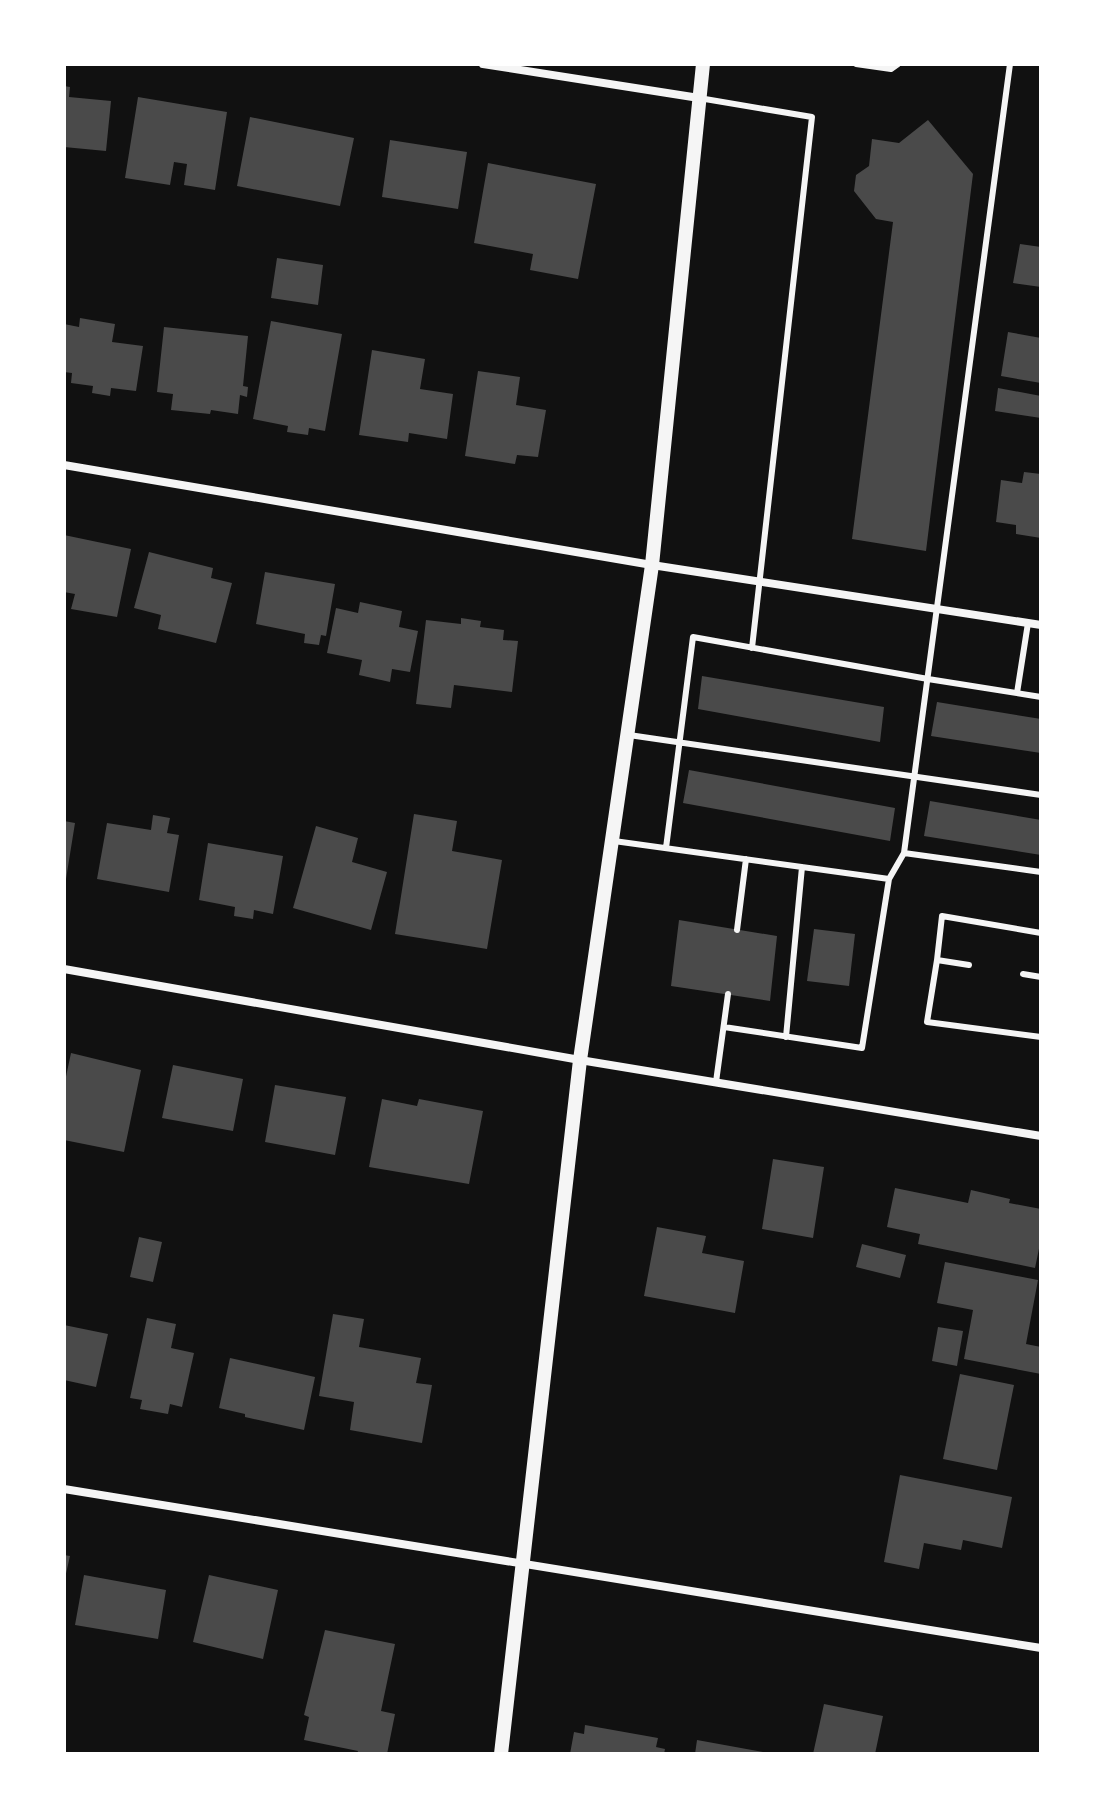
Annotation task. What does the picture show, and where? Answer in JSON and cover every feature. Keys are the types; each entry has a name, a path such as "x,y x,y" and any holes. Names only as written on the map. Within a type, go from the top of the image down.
{"street":[{"path":"483,64 699,98"},
{"path":"501,1754 580,1060 652,565 703,64"},
{"path":"64,465 652,565 1041,625"},
{"path":"64,969 580,1060 1041,1136"},
{"path":"64,1489 1041,1648"}],"lane":[{"path":"856,64 891,69 898,64"},
{"path":"724,1027 862,1048 889,879 904,853 1010,64"},
{"path":"699,98 812,117 752,648"},
{"path":"1017,693 1028,623"},
{"path":"666,848 693,637 1041,697"},
{"path":"628,735 1041,795"},
{"path":"612,841 889,879"},
{"path":"904,853 1041,872"},
{"path":"737,930 746,859"},
{"path":"786,1037 802,867"},
{"path":"1041,933 942,916 927,1022 1041,1037"},
{"path":"937,960 969,965"},
{"path":"1023,974 1041,977"},
{"path":"716,1082 728,994"}],"building":[{"path":"64,86 70,87 69,97 111,101 106,151 64,147"},
{"path":"138,97 227,112 215,190 184,185 187,164 174,162 170,185 125,178"},
{"path":"250,117 354,138 340,206 237,186"},
{"path":"928,120 973,174 926,551 852,539 893,222 876,219 854,191 856,175 869,166 872,139 899,143"},
{"path":"390,140 467,152 458,209 382,197"},
{"path":"488,163 596,184 578,279 530,270 533,254 474,243"},
{"path":"1020,244 1041,247 1041,287 1013,283"},
{"path":"277,258 323,265 318,305 271,298"},
{"path":"80,318 115,324 112,342 143,346 136,391 111,388 110,396 92,393 93,386 71,383 72,373 64,372 64,324 79,327"},
{"path":"271,321 342,334 325,431 309,428 308,435 287,432 288,426 253,419"},
{"path":"164,327 248,336 243,386 248,387 247,397 240,395 238,414 171,410 173,394 157,392"},
{"path":"1008,332 1041,338 1041,383 1001,376"},
{"path":"372,350 425,359 420,389 453,394 447,439 409,433 408,442 359,435"},
{"path":"478,371 520,377 516,405 546,410 538,457 517,455 515,464 465,456"},
{"path":"998,388 1041,396 1041,418 995,411"},
{"path":"1024,472 1041,474 1041,538 1016,534 1016,525 996,522 1001,480 1022,483"},
{"path":"64,535 131,549 117,617 71,609 75,594 64,592"},
{"path":"149,552 213,568 211,578 232,583 216,643 158,629 161,615 134,608"},
{"path":"265,572 335,584 326,636 321,635 319,645 304,643 305,634 256,624"},
{"path":"360,602 402,611 399,627 418,631 410,672 392,669 390,682 359,675 362,660 327,653 336,608 358,613"},
{"path":"461,618 481,621 480,627 504,630 503,640 518,641 512,692 454,685 451,708 416,704 426,620 461,624"},
{"path":"702,676 884,707 880,742 698,709"},
{"path":"937,702 1041,719 1041,753 931,736"},
{"path":"689,770 895,808 890,841 683,803"},
{"path":"930,801 1041,820 1041,855 924,836"},
{"path":"414,814 457,821 452,851 502,860 487,949 395,934"},
{"path":"153,815 170,818 167,833 179,835 169,892 97,879 107,823 151,830"},
{"path":"64,821 75,823 66,879 64,879"},
{"path":"316,826 358,838 352,862 387,872 371,930 293,908"},
{"path":"208,843 283,856 273,914 254,910 253,919 234,916 235,907 199,900"},
{"path":"679,920 777,936 770,1001 671,986"},
{"path":"814,929 855,934 849,986 807,981"},
{"path":"71,1053 141,1070 124,1152 64,1140 64,1086"},
{"path":"173,1065 243,1079 233,1131 162,1118"},
{"path":"275,1085 346,1097 335,1155 265,1142"},
{"path":"382,1099 417,1106 419,1099 483,1111 469,1184 369,1167"},
{"path":"773,1159 824,1167 813,1238 762,1229"},
{"path":"895,1188 968,1203 971,1190 1010,1199 1009,1203 1041,1209 1041,1239 1035,1268 918,1244 920,1234 887,1227"},
{"path":"657,1227 706,1236 702,1253 744,1261 735,1313 644,1296"},
{"path":"139,1237 162,1242 153,1282 130,1277"},
{"path":"862,1244 906,1255 900,1278 856,1267"},
{"path":"945,1262 1038,1280 1026,1344 1041,1347 1041,1374 964,1359 973,1310 937,1303"},
{"path":"333,1314 364,1319 359,1347 421,1358 416,1383 432,1385 422,1443 350,1430 354,1402 319,1396"},
{"path":"147,1318 176,1324 171,1348 194,1353 182,1407 170,1404 168,1414 140,1409 142,1400 130,1398"},
{"path":"64,1325 108,1334 96,1387 64,1380"},
{"path":"938,1327 963,1331 957,1366 932,1361"},
{"path":"230,1358 315,1377 304,1430 219,1408"},
{"path":"960,1374 1014,1385 997,1470 943,1459"},
{"path":"900,1475 1012,1497 1002,1548 963,1540 961,1550 924,1543 919,1569 884,1562"},
{"path":"64,1555 70,1556 65,1578 64,1578"},
{"path":"84,1575 166,1590 158,1639 75,1625"},
{"path":"209,1575 278,1590 263,1659 193,1642"},
{"path":"325,1630 395,1644 381,1711 395,1714 387,1754 357,1754 358,1751 304,1740 309,1717 304,1715"},
{"path":"824,1704 883,1716 875,1754 813,1754"},
{"path":"585,1725 658,1738 656,1747 665,1749 664,1754 570,1754 574,1732 584,1734"},
{"path":"697,1740 763,1752 763,1754 695,1754"}]}
